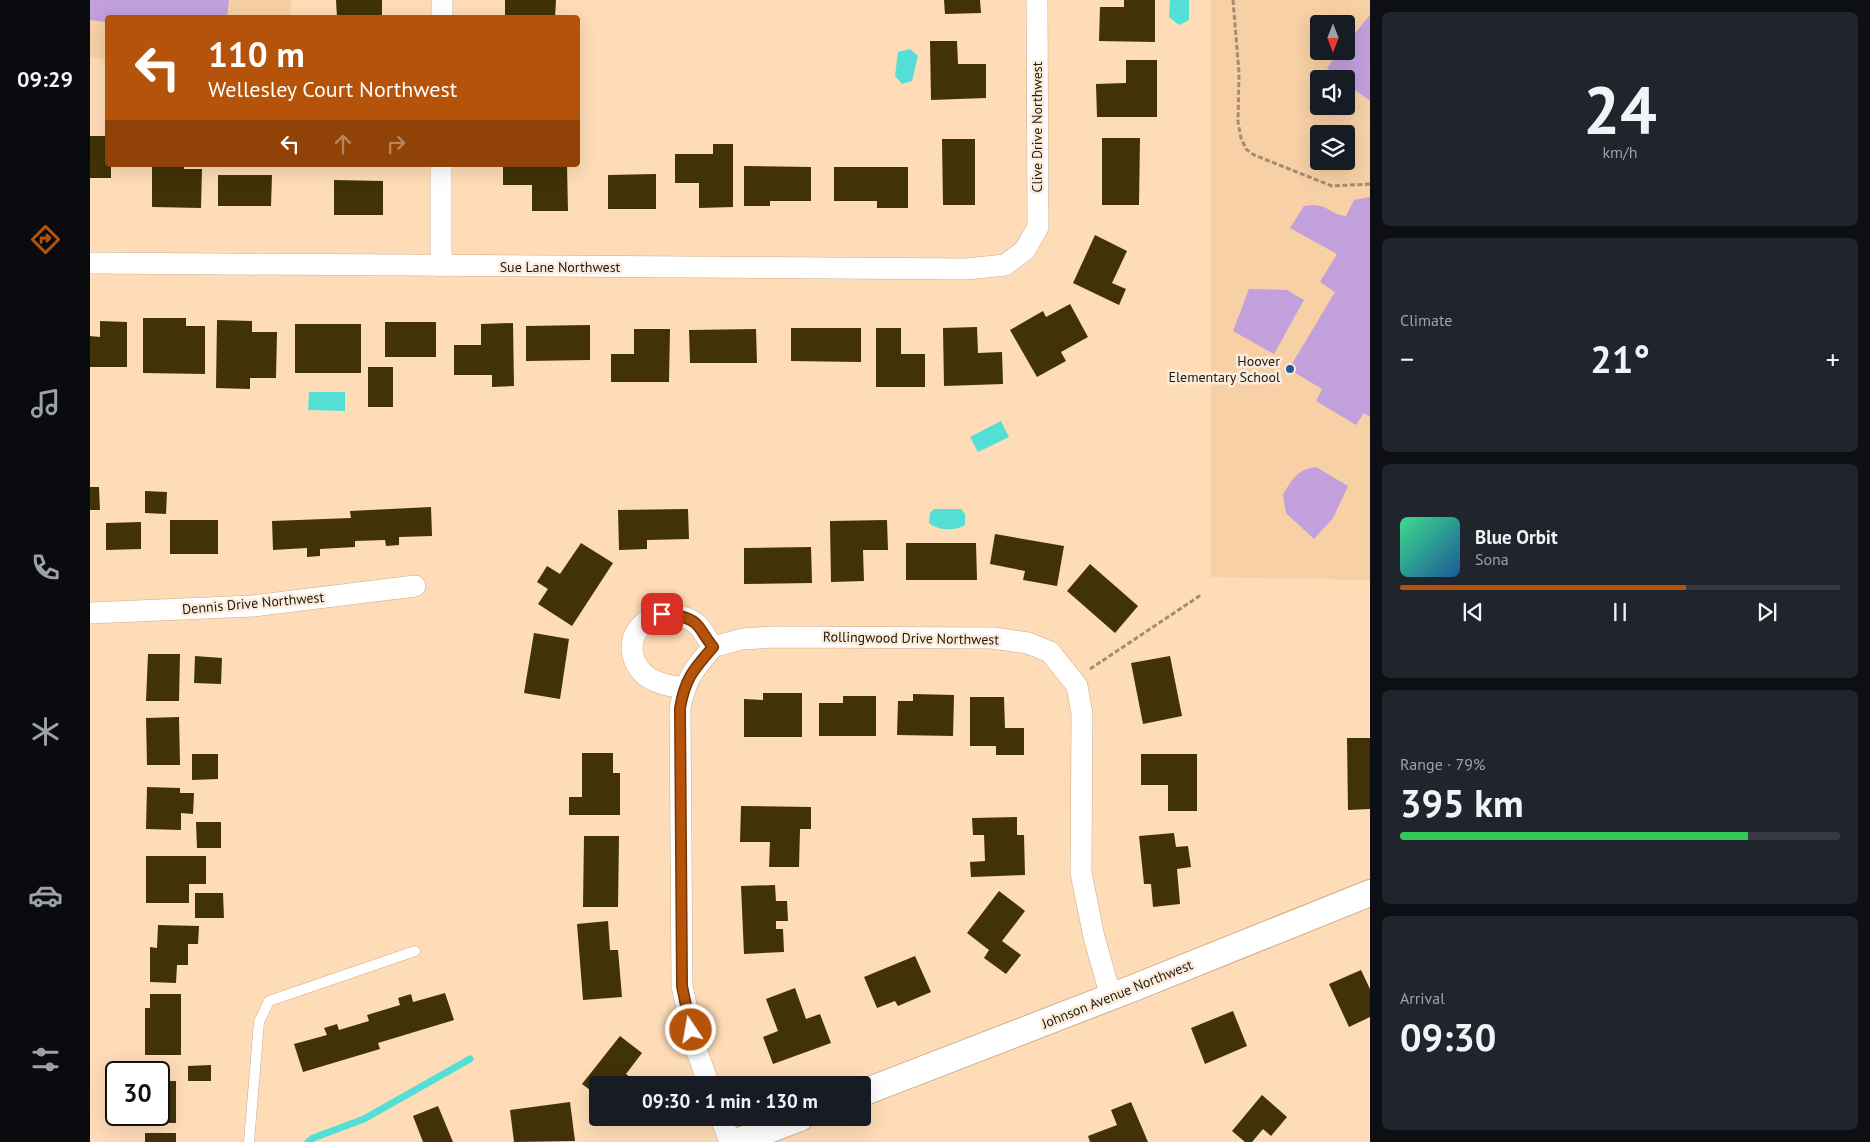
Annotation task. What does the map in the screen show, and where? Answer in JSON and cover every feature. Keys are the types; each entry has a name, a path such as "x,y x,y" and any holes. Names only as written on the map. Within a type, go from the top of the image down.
{"street":[{"path":"442,0 442,15"},
{"name":"Clive Drive Northwest","path":"1024,250 1038,227 1037,0"},
{"path":"441,167 441,266"},
{"name":"Sue Lane Northwest","path":"90,263 967,270 1005,265 1024,250"},
{"name":"Dennis Drive Northwest","path":"90,613 253,606 415,586"},
{"path":"684,688 669,686 654,680 642,671 633,654 633,636 646,620 662,614 682,616 698,626 713,647 692,672 684,688 680,708 682,986 694,1046 706,1076"},
{"name":"Rollingwood Drive Northwest","path":"713,647 742,639 774,637 993,638 1028,643 1050,652 1077,686 1082,714 1081,873 1094,937 1111,997"},
{"name":"Johnson Avenue Northwest","path":"871,1090 1111,997 1370,893"},
{"path":"724,1126 730,1142"},
{"path":"737,1142 779,1126"}],"lane":[{"path":"249,1142 259,1022 269,1000 415,951"}],"path":[{"path":"1233,0 1239,73 1238,122 1241,138 1246,149 1254,155 1332,186 1370,184"},
{"path":"1071,678 1097,665 1201,595"}],"shaded area":[{"path":"90,0 291,0 291,15 105,15 105,59 90,58"},
{"path":"90,0 229,0 227,15 105,15 105,22 90,20"},
{"name":"Hoover Elementary School","path":"1211,0 1370,0 1370,580 1211,577"},
{"path":"1370,15 1370,101 1355,90 1355,70 1330,70 1327,68 1333,60 1355,60 1355,33"},
{"path":"1370,197 1370,417 1364,413 1356,425 1316,401 1322,389 1289,369 1335,292 1320,282 1337,254 1290,228 1304,206 1323,207 1346,216 1354,200"},
{"path":"1249,289 1287,290 1304,300 1274,354 1233,331"},
{"path":"1316,467 1348,486 1333,518 1314,539 1286,513 1283,495 1296,476 1304,470"}],"water":[{"path":"1170,0 1189,0 1189,20 1179,25 1169,17"},
{"path":"910,49 918,56 912,81 902,84 895,76 898,52"},
{"path":"309,392 345,392 345,411 308,410"},
{"path":"1001,421 1009,437 978,452 970,437"},
{"path":"934,509 961,509 965,514 965,525 947,529 933,526 929,523 930,513"}],"building":[{"path":"336,0 382,0 382,15 337,15"},
{"path":"505,0 556,0 555,15 505,15"},
{"path":"944,0 980,0 981,13 945,14"},
{"path":"1124,0 1155,0 1155,42 1099,41 1100,7 1124,7"},
{"path":"930,41 957,41 958,64 986,64 986,98 931,100"},
{"path":"1126,60 1157,60 1157,117 1097,117 1096,84 1126,83"},
{"path":"90,136 105,136 105,167 111,167 111,178 90,178"},
{"path":"1102,138 1140,138 1139,205 1102,205"},
{"path":"942,139 975,139 975,205 943,205"},
{"path":"713,144 733,144 733,207 699,208 699,183 675,183 675,154 713,154"},
{"path":"744,166 811,167 811,201 770,201 770,206 744,206"},
{"path":"152,167 202,169 201,208 152,207"},
{"path":"503,167 567,167 568,211 532,211 532,185 503,185"},
{"path":"834,167 908,167 908,208 877,208 877,201 834,201"},
{"path":"656,174 656,209 608,209 608,175"},
{"path":"218,175 272,175 271,206 218,206"},
{"path":"334,180 383,181 383,215 334,215"},
{"path":"1095,235 1127,251 1112,283 1126,289 1119,305 1073,283"},
{"path":"1070,304 1088,337 1061,352 1066,361 1037,377 1010,330 1043,311 1046,317"},
{"path":"143,318 186,318 186,326 205,326 205,374 143,373"},
{"path":"217,320 252,321 252,332 277,332 276,378 250,378 250,389 216,388"},
{"path":"100,321 127,322 127,367 90,367 90,336 100,337"},
{"path":"385,322 436,322 436,357 385,357"},
{"path":"513,323 514,386 492,387 492,375 454,375 454,345 481,345 481,324"},
{"path":"295,324 361,324 361,373 295,373"},
{"path":"590,325 590,360 526,361 526,326"},
{"path":"977,327 978,353 1002,352 1003,384 944,386 943,328"},
{"path":"791,328 861,328 861,362 791,361"},
{"path":"876,328 901,328 901,354 925,354 925,387 876,387"},
{"path":"634,329 670,329 669,382 611,382 611,354 634,354"},
{"path":"756,329 757,363 690,363 689,330"},
{"path":"368,367 393,367 393,407 368,407"},
{"path":"90,487 99,487 100,510 90,510"},
{"path":"145,491 167,492 166,514 145,513"},
{"path":"431,507 432,536 399,537 399,545 386,546 385,540 355,541 355,547 320,549 320,556 307,557 307,548 273,550 272,521 351,518 350,511"},
{"path":"688,509 689,539 647,540 647,549 619,550 618,510"},
{"path":"170,520 218,520 218,554 170,554"},
{"path":"887,520 888,550 863,550 864,581 831,582 830,521"},
{"path":"141,522 141,549 106,550 106,523"},
{"path":"995,534 1064,546 1057,586 1023,580 1025,571 990,564"},
{"path":"581,543 613,563 572,626 538,604 548,589 537,582 547,566 560,574"},
{"path":"906,543 976,543 977,580 906,580"},
{"path":"811,547 812,583 744,584 744,548"},
{"path":"1090,564 1138,606 1115,633 1067,591"},
{"path":"534,633 569,639 560,699 524,693"},
{"path":"148,654 180,654 179,701 146,701"},
{"path":"195,656 222,658 221,684 194,683"},
{"path":"1170,656 1182,716 1143,724 1131,663"},
{"path":"763,693 802,693 802,737 744,737 744,699 763,700"},
{"path":"913,694 954,695 953,736 897,735 898,701 913,701"},
{"path":"843,696 876,696 876,736 819,736 819,703 843,703"},
{"path":"970,697 1004,697 1005,728 1024,728 1024,755 996,755 996,746 970,746"},
{"path":"179,717 180,765 147,765 146,718"},
{"path":"1347,738 1370,738 1370,809 1348,810"},
{"path":"582,753 613,753 613,773 620,773 620,815 569,815 569,797 582,797"},
{"path":"192,754 218,754 218,779 192,780"},
{"path":"1141,754 1197,754 1197,811 1168,811 1168,785 1141,785"},
{"path":"147,787 180,788 180,793 194,793 193,814 181,813 181,830 146,829"},
{"path":"741,806 811,807 811,829 800,829 799,867 769,867 770,842 740,842"},
{"path":"1017,817 1017,835 1024,835 1025,875 971,877 970,862 985,861 984,835 973,835 972,818"},
{"path":"196,822 221,822 221,848 197,848"},
{"path":"1174,833 1176,847 1188,846 1191,867 1177,869 1180,904 1153,907 1151,884 1144,884 1139,836"},
{"path":"584,836 619,836 618,907 583,907"},
{"path":"146,856 206,856 206,884 189,884 189,903 146,903"},
{"path":"775,885 776,901 787,901 788,921 776,921 776,929 783,929 784,952 744,954 741,886"},
{"path":"999,891 1025,911 1002,941 1021,955 1006,974 984,958 989,950 967,933"},
{"path":"195,893 223,893 224,918 195,918"},
{"path":"608,921 610,950 618,950 622,997 583,1000 577,924"},
{"path":"158,925 199,926 198,944 188,944 188,965 177,965 176,983 150,982 150,947 157,948"},
{"path":"915,956 931,992 898,1006 895,1001 877,1008 864,977"},
{"path":"1361,970 1370,989 1370,1017 1349,1027 1329,984"},
{"path":"795,988 806,1019 820,1014 831,1043 773,1064 763,1037 778,1031 766,999"},
{"path":"445,993 454,1020 378,1043 380,1049 303,1072 294,1044 327,1035 324,1028 337,1024 339,1030 369,1021 367,1015 400,1005 398,998 411,994 413,1002"},
{"path":"150,994 181,994 181,1055 145,1055 145,1008 150,1008"},
{"path":"1233,1011 1247,1046 1205,1064 1191,1028"},
{"path":"620,1036 642,1053 626,1074 629,1076 589,1076 589,1089 582,1084"},
{"path":"211,1065 211,1081 188,1081 188,1066"},
{"path":"170,1081 176,1081 176,1123 170,1123"},
{"path":"1262,1095 1287,1117 1271,1136 1263,1129 1252,1142 1245,1142 1232,1131"},
{"path":"570,1102 575,1141 514,1142 510,1110"},
{"path":"1131,1102 1148,1142 1090,1142 1088,1136 1117,1125 1111,1110"},
{"path":"438,1106 453,1142 423,1142 413,1116"},
{"path":"145,1133 176,1133 176,1142 145,1142"}],"waterway":[{"path":"308,1142 313,1138 364,1119 470,1059"}],"place":[{"name":"Hoover Elementary School","path":"1290,369"}],"route":[{"path":"662,614 682,616 698,626 713,647 692,672 684,688 680,708 682,986 691,1030"}]}
